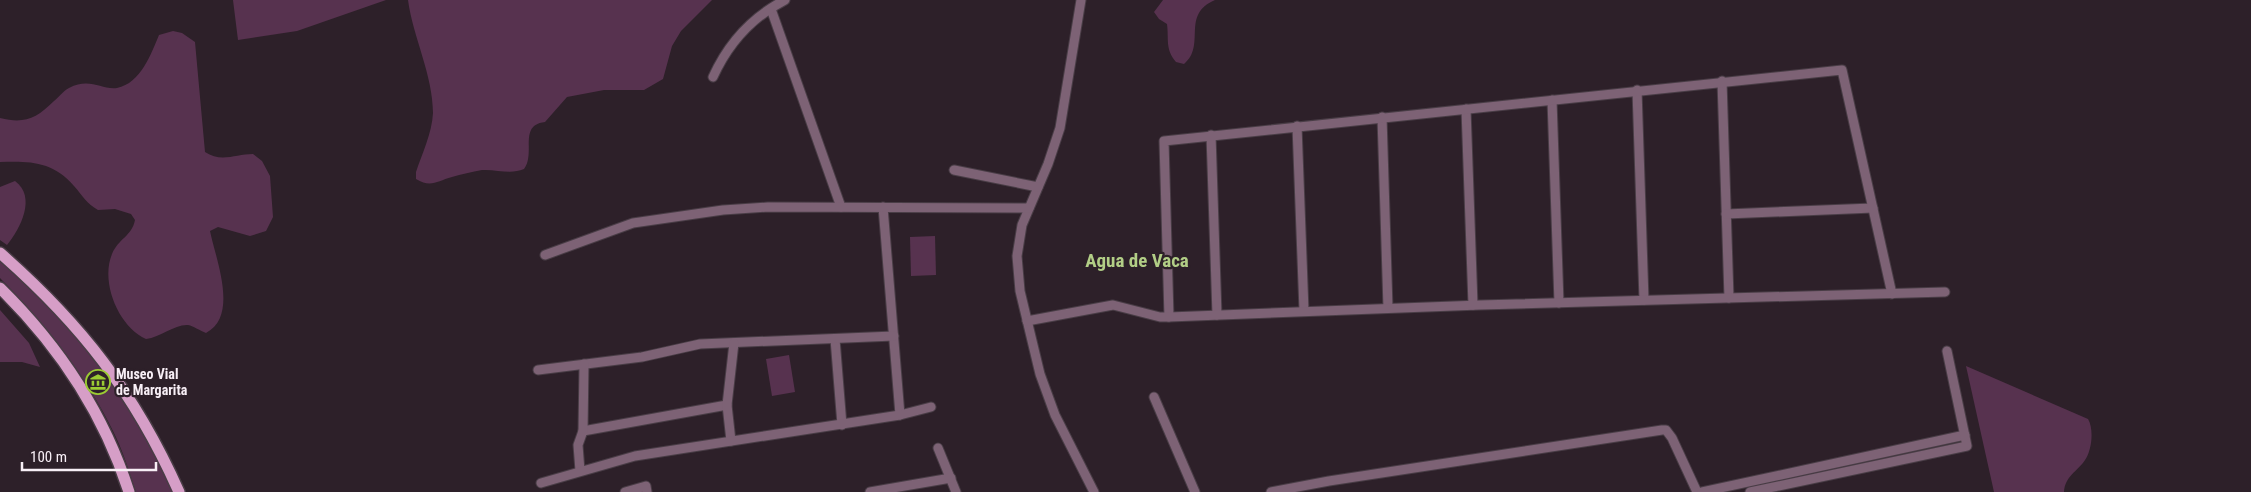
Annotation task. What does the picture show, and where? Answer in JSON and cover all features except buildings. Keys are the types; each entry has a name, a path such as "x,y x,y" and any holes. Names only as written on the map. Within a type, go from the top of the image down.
{"main road":[{"path":"0,253 59,308 120,383 159,448 179,492"},
{"path":"0,288 43,335 86,395 112,445 129,492"}],"street":[{"path":"713,77 723,54 742,31 785,0"},
{"path":"1082,0 1060,128 1022,225 1016,256 1020,291 1047,395 1094,492"},
{"path":"771,9 841,207"},
{"path":"1169,317 1164,141 1722,81 1842,70 1892,294"},
{"path":"1722,81 1729,298"},
{"path":"1637,90 1644,300"},
{"path":"1552,100 1559,303"},
{"path":"1466,109 1473,305"},
{"path":"1382,117 1388,308"},
{"path":"1297,126 1304,311"},
{"path":"1211,135 1217,315"},
{"path":"954,170 1038,187"},
{"path":"545,255 633,223 667,217 768,207 1029,208"},
{"path":"883,207 900,416"},
{"path":"1726,214 1873,208"},
{"path":"1027,321 1113,305 1160,317 1169,317 1473,305 1945,292"},
{"path":"538,370 642,357 700,344 894,336"},
{"path":"835,339 842,425"},
{"path":"731,441 727,405 734,343"},
{"path":"1750,492 1967,446 1947,351"},
{"path":"580,472 578,445 583,431 584,364"},
{"path":"1154,397 1195,492"},
{"path":"583,431 727,405"},
{"path":"541,483 635,456 900,416 931,407"},
{"path":"1271,492 1329,481 1666,430 1672,438 1697,492"},
{"path":"1702,492 1965,436"},
{"path":"938,448 956,492"},
{"path":"870,492 902,489 950,478"},
{"path":"625,492 646,486 647,492"}],"shaded area":[{"path":"233,0 386,0 297,31 238,40"},
{"path":"408,0 712,0 681,31 672,46 663,79 644,90 604,90 567,97 545,122 537,124 532,128 529,141 529,155 524,169 509,172 482,170 438,182 426,183 416,179 416,172 429,136 433,113 432,99"},
{"path":"1163,0 1215,0 1205,6 1199,14 1196,22 1194,48 1184,64 1176,62 1170,53 1167,24 1159,19 1154,12"},
{"path":"173,31 182,33 195,42 205,152 217,157 253,154 262,161 270,176 273,217 266,231 250,236 218,227 210,231 223,286 221,314 216,325 206,333 188,325 183,325 146,339 136,333 120,314 114,303 108,278 112,254 131,230 135,220 131,214 115,209 98,210 94,208 66,178 49,167 31,163 0,162 0,118 23,120 35,116 65,91 76,85 89,84 117,88 125,85 133,80 144,67 159,35"},
{"path":"15,181 22,188 26,204 21,222 7,245 0,240 0,187"},
{"path":"935,236 936,275 911,276 910,237"},
{"name":"Museo Vial de Margarita","path":"0,259 65,324 109,376 150,442 174,492 136,492 120,446 102,410 63,350 0,278"},
{"path":"0,310 29,343 40,367 22,362 0,362"},
{"path":"789,355 795,392 772,396 766,359"},
{"path":"1966,366 2088,419 2092,434 2089,451 2085,460 2069,478 2064,492 1994,492"}],"place":[{"name":"Museo Vial de Margarita","path":"98,382"}],"district":[{"name":"Agua de Vaca","path":"1137,260"}]}
